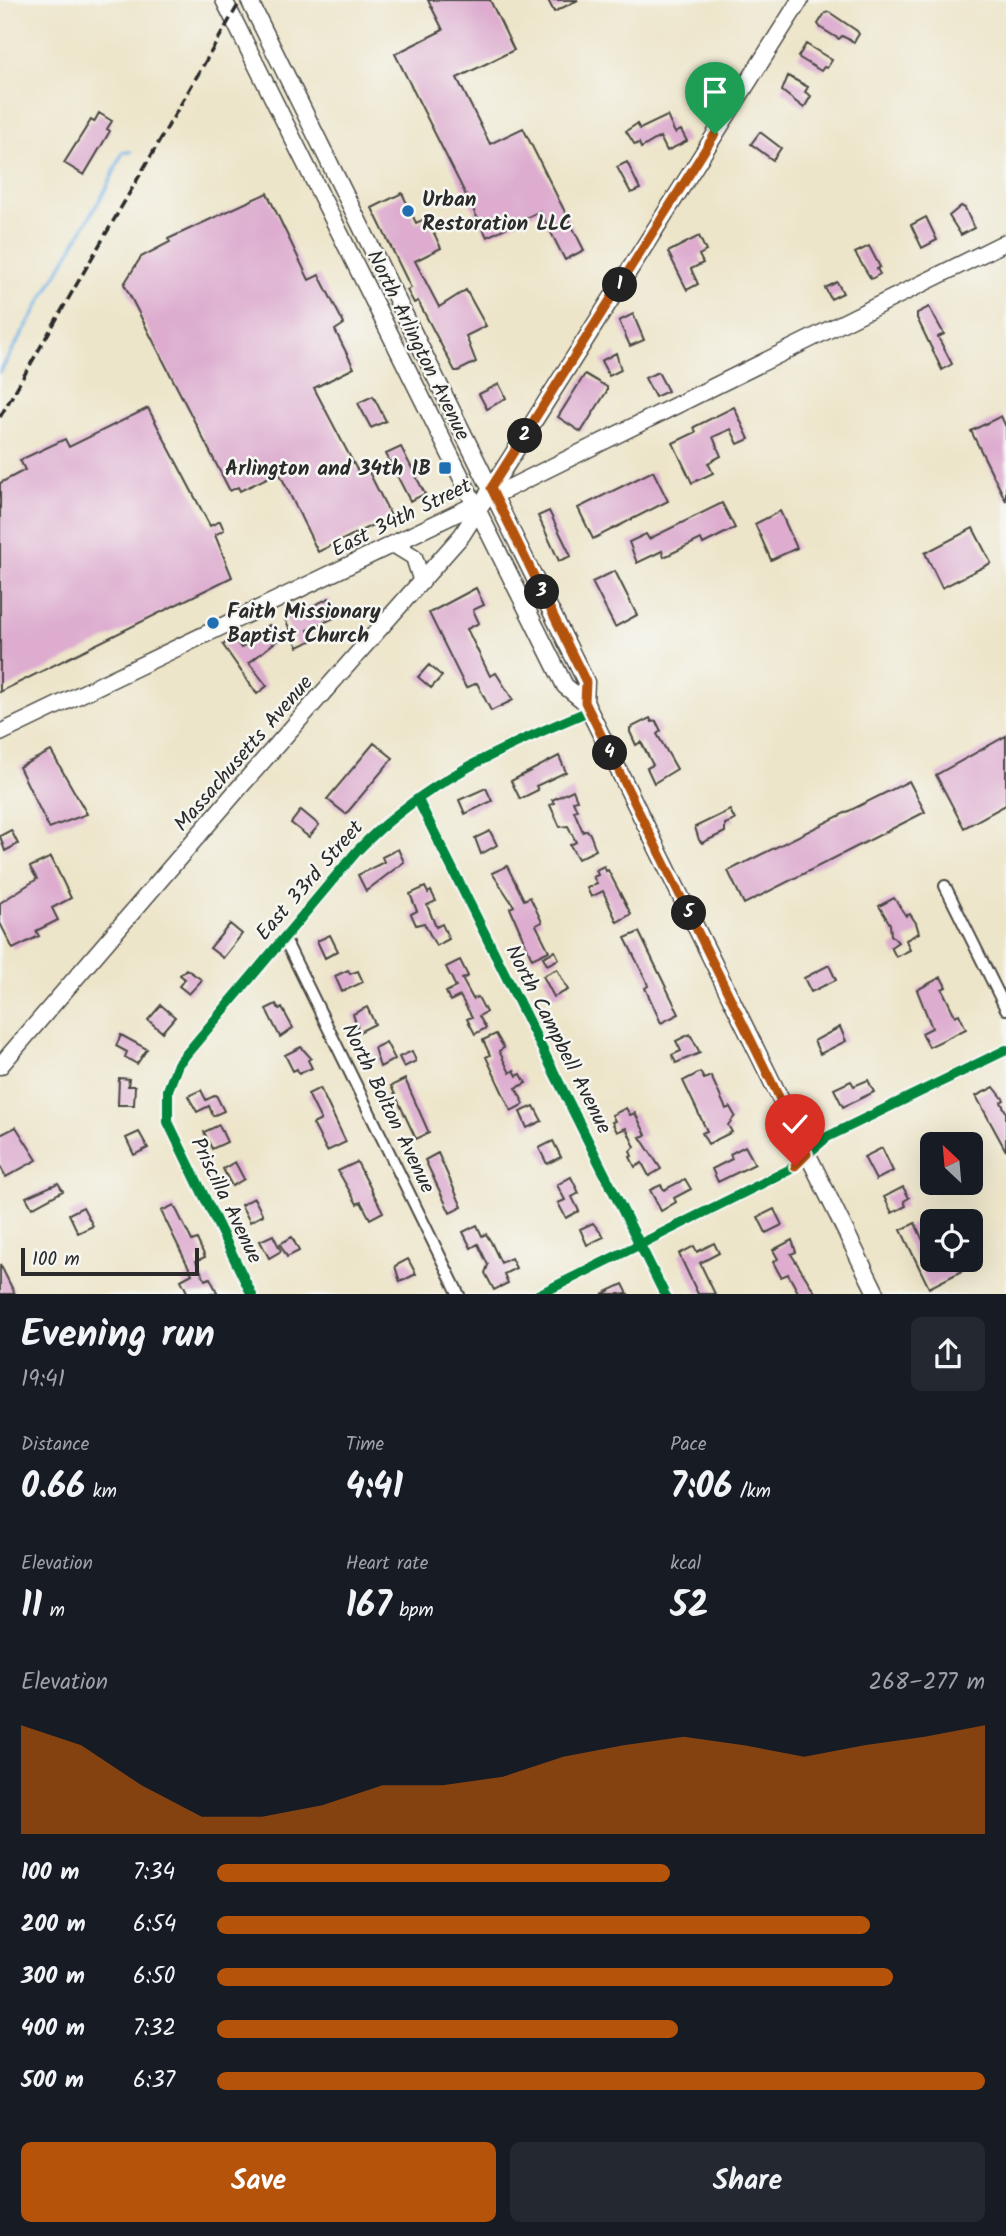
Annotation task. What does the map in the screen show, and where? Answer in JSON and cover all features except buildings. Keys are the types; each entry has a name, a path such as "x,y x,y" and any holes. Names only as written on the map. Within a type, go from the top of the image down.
{"main road":[{"name":"North Arlington Avenue","path":"224,0 485,500 586,682 587,707"},
{"name":"North Arlington Avenue","path":"249,0 485,500 565,686 587,707 877,1294"},
{"name":"Massachusetts Avenue","path":"0,1066 239,788 422,582 485,500 800,0"},
{"name":"East 34th Street","path":"0,733 485,500 1006,242"},
{"path":"393,544 414,557 422,582"}],"street":[{"name":"East 33rd Street","path":"168,1122 168,1090 182,1058 375,832 418,800 492,752 587,707"},
{"name":"North Campbell Avenue","path":"418,800 665,1294"},
{"path":"945,886 1006,1009"},
{"name":"North Bolton Avenue","path":"284,938 459,1294"},
{"path":"538,1294 789,1170 827,1137 1006,1050"},
{"name":"Priscilla Avenue","path":"168,1122 253,1294"}],"waterway":[{"path":"0,372 107,187 123,152 131,152"}],"railway":[{"path":"0,417 241,0"}],"cycle path":[{"path":"252,1294 168,1122 168,1090 178,1064 357,851 382,827 409,805 466,769 526,738 589,711"},
{"path":"418,800 665,1294"},
{"path":"540,1294 789,1170 827,1137 1006,1050"}],"place":[{"name":"Urban Restoration LLC","path":"408,211"},
{"name":"Arlington and 34th IB","path":"445,468"},
{"name":"Faith Missionary Baptist Church","path":"213,623"}],"route":[{"path":"715,134 491,488 586,682 585,702 807,1154 795,1166"}]}
